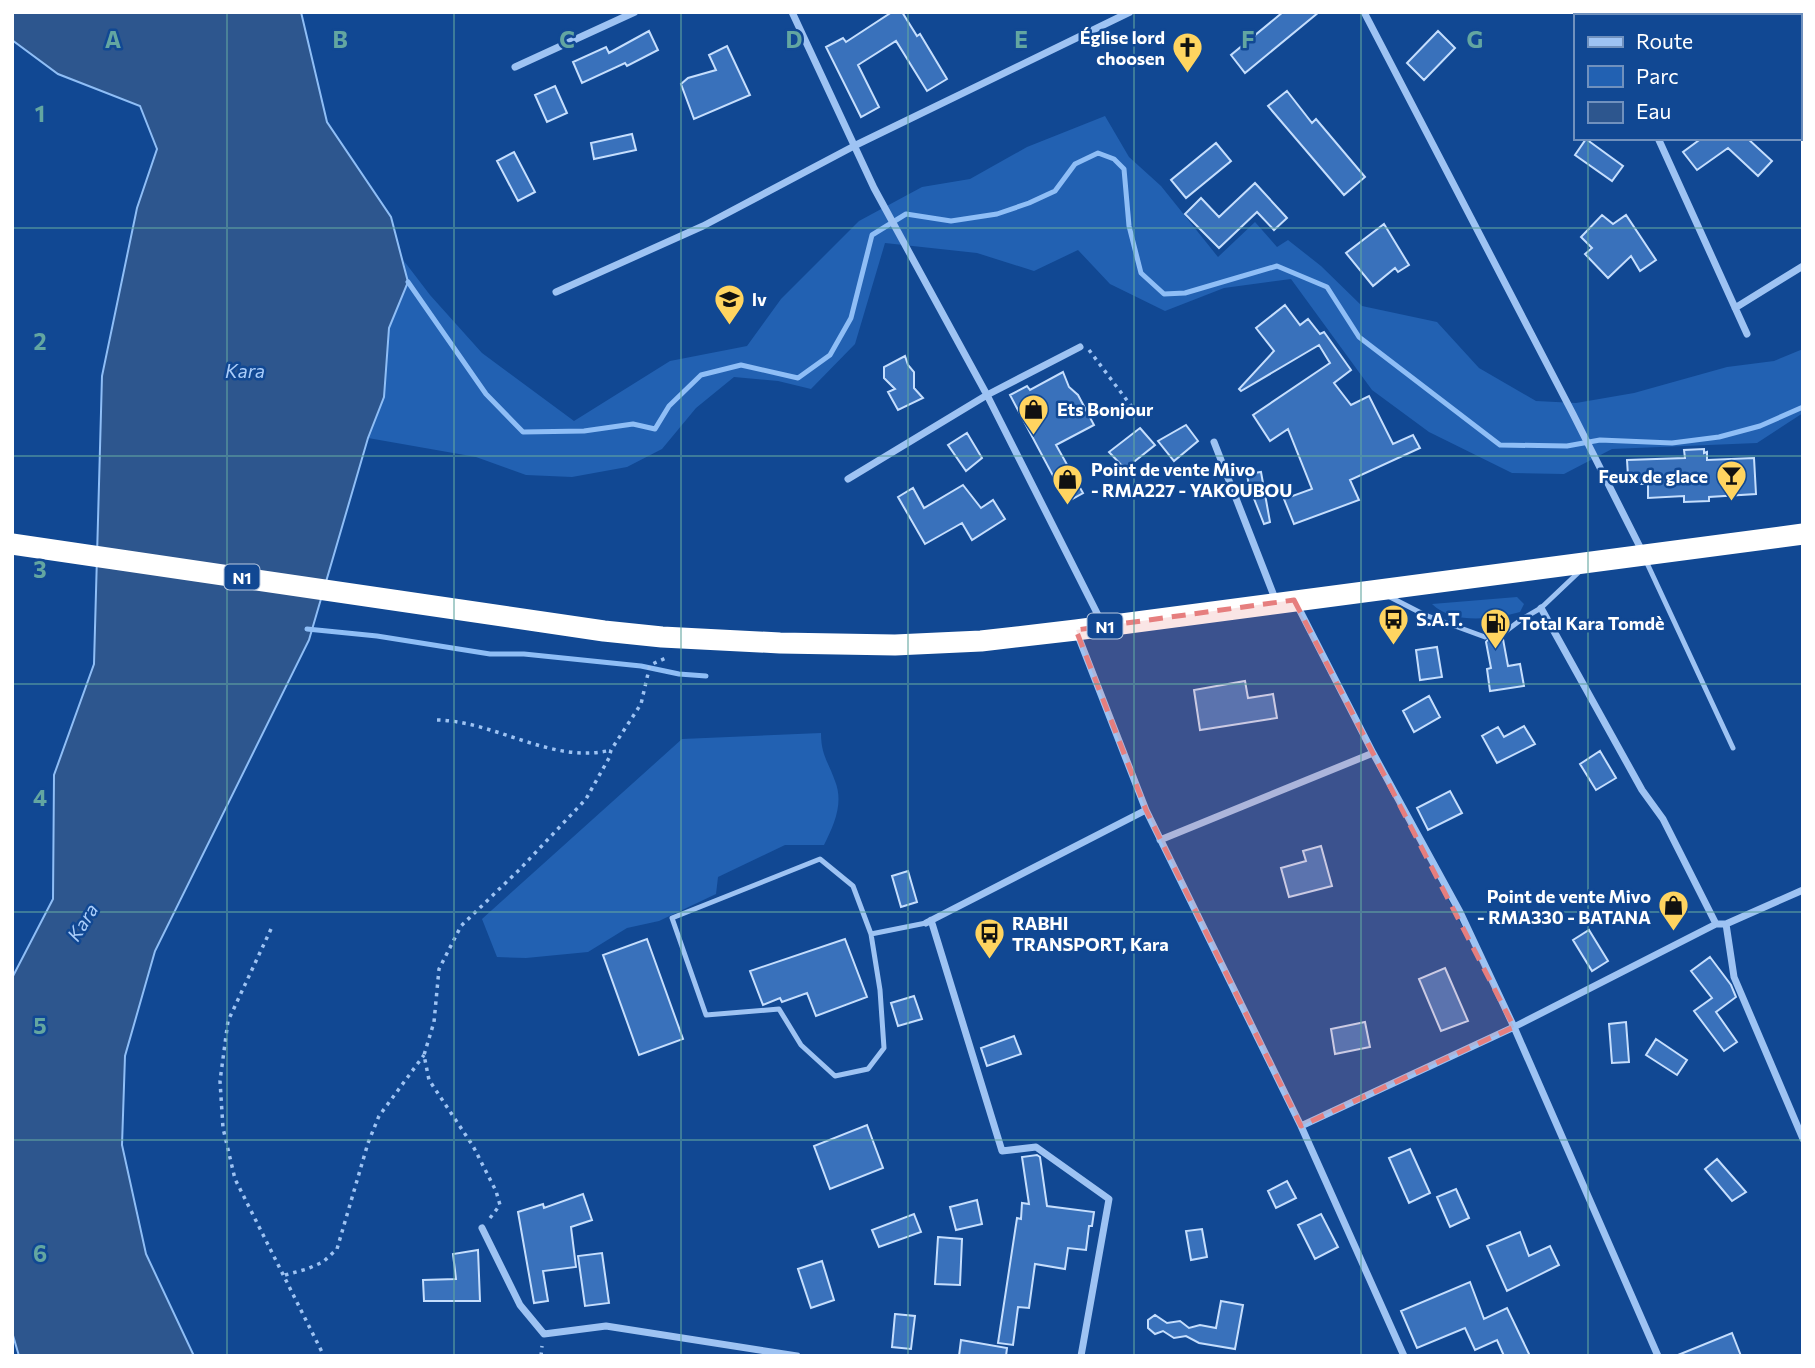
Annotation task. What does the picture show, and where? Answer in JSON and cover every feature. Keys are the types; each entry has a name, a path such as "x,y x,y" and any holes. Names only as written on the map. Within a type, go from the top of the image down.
{"highway":[{"name":"N1","path":"12,544 604,631 717,641 840,645 939,644 1076,630 1803,534"}],"street":[{"path":"515,66 635,12"},
{"path":"792,12 874,188 987,395 1104,626"},
{"path":"556,292 703,226 856,145 1130,12"},
{"path":"1364,12 1573,414 1643,555"},
{"path":"1659,140 1747,334"},
{"path":"1735,308 1803,266"},
{"path":"848,479 987,395 1080,347"},
{"path":"1214,442 1285,601 1373,753 1460,912 1514,1027 1658,1356"},
{"path":"1541,608 1642,790 1663,819 1716,924"},
{"path":"1076,630 1146,810 1301,1126 1404,1356"},
{"path":"1160,840 1373,753"},
{"path":"1081,1356 1109,1199 1036,1147 1002,1151 928,922 1146,810"},
{"path":"1301,1126 1514,1027 1716,924 1726,924 1803,890"},
{"path":"1726,924 1734,977 1803,1139"},
{"path":"482,1228 520,1305 544,1334 606,1326 797,1356"}],"lane":[{"path":"1643,555 1733,748"},
{"path":"1502,634 1541,608 1590,562"},
{"path":"1375,589 1425,615 1485,637"},
{"path":"820,859 853,886 871,934 880,990 884,1048 868,1069 835,1076 802,1045 779,1009 706,1015 672,918 820,859"},
{"path":"871,934 928,922"}],"path":[{"path":"1080,347 1088,348 1098,359 1138,415"},
{"path":"285,1275 323,1262 337,1249 368,1143 379,1116 424,1055 435,1022 439,969 461,926 586,799 611,750 641,704 649,668"},
{"path":"438,720 468,723 568,751 596,754 611,750"},
{"path":"271,929 228,1021 220,1081 223,1128 235,1179 324,1356"},
{"path":"424,1055 429,1080 473,1146 496,1191 500,1205 482,1228"}],"highlighted area":[{"path":"1294,600 1514,1027 1301,1126 1146,810 1076,630"}],"green space":[{"path":"1105,116 1129,157 1161,186 1218,257 1255,222 1277,247 1288,240 1321,266 1362,306 1437,322 1479,368 1536,401 1576,403 1634,393 1727,367 1774,361 1803,349 1803,413 1757,443 1612,449 1564,474 1512,473 1429,432 1372,390 1291,279 1224,288 1165,311 1110,284 1078,250 1034,271 977,253 885,243 855,344 811,389 778,381 734,377 696,408 662,449 627,467 572,477 526,475 476,457 368,438 384,396 389,328 408,282 404,261 430,295 482,353 574,421 670,361 747,346 781,299 859,221 922,187 970,179 1027,147"},
{"path":"1517,597 1524,604 1520,612 1474,619 1451,615 1432,604"},
{"path":"821,733 824,753 838,789 834,822 824,845 785,845 718,877 716,894 659,921 627,928 588,952 526,958 497,957 482,919 682,739"}],"water":[{"name":"Kara","path":"12,12 301,12 327,122 391,217 408,282 389,328 384,397 368,438 309,640 155,951 125,1056 122,1145 146,1254 194,1356 19,1356 12,1332 12,978 53,899 54,775 94,664 102,376 137,208 157,149 140,106 58,74 12,40"}],"building":[{"path":"892,12 902,12 917,36 920,34 947,79 927,91 896,41 858,65 879,107 861,117 826,47 843,38 846,42"},
{"path":"1283,12 1319,12 1245,73 1231,55"},
{"path":"649,31 658,50 627,66 625,63 582,83 573,62 606,47 609,53"},
{"path":"1438,31 1455,48 1424,80 1407,63"},
{"path":"727,46 750,95 694,119 681,84 688,78 716,70 709,55"},
{"path":"555,86 567,113 547,122 535,95"},
{"path":"1287,91 1312,123 1316,119 1365,177 1344,195 1268,106"},
{"path":"632,134 636,150 594,159 591,143"},
{"path":"1587,140 1623,166 1612,181 1575,155"},
{"path":"1699,140 1749,140 1772,161 1758,176 1728,148 1697,170 1683,152"},
{"path":"1216,143 1231,161 1186,198 1171,180"},
{"path":"514,152 535,192 518,201 497,161"},
{"path":"1255,183 1287,218 1274,230 1257,212 1219,248 1185,214 1201,198 1219,217"},
{"path":"1602,215 1613,224 1626,215 1656,260 1640,271 1631,256 1608,278 1585,254 1592,248 1581,237"},
{"path":"1384,224 1409,265 1398,272 1395,268 1373,286 1346,253"},
{"path":"1285,305 1300,325 1308,319 1320,334 1324,332 1351,370 1334,383 1351,405 1369,396 1393,444 1413,435 1420,448 1350,480 1359,500 1294,524 1284,499 1312,489 1288,429 1270,441 1253,415 1330,363 1319,345 1241,391 1239,389 1274,351 1256,328"},
{"path":"905,356 914,372 914,388 923,398 898,410 888,392 895,389 884,378 884,367"},
{"path":"1063,372 1069,387 1078,395 1094,425 1056,445 1083,493 1067,502 1010,395 1027,386 1030,390"},
{"path":"1186,425 1198,441 1174,461 1158,441"},
{"path":"1140,428 1155,445 1125,469 1109,452"},
{"path":"967,433 982,458 966,471 948,445"},
{"path":"1704,449 1704,453 1707,452 1707,460 1754,458 1756,494 1709,497 1709,501 1684,502 1684,496 1648,498 1648,484 1631,484 1627,460 1685,458 1684,450"},
{"path":"1261,472 1270,522 1264,524 1247,474"},
{"path":"963,485 981,508 993,500 1005,519 972,540 962,523 925,544 898,497 913,488 924,508"},
{"path":"1500,624 1497,635 1503,639 1508,666 1520,664 1524,686 1490,691 1487,669 1491,668 1486,642 1490,637 1483,627"},
{"path":"1437,647 1442,677 1420,680 1416,650"},
{"path":"1245,681 1248,698 1273,694 1277,718 1200,730 1194,690"},
{"path":"1429,696 1440,717 1414,732 1403,711"},
{"path":"1524,726 1535,744 1497,763 1482,736 1498,727 1504,737"},
{"path":"1600,751 1616,778 1596,790 1580,764"},
{"path":"1450,791 1462,813 1428,830 1417,808"},
{"path":"1321,846 1332,886 1289,897 1281,868 1306,861 1303,851"},
{"path":"908,871 917,902 901,907 892,876"},
{"path":"1589,930 1608,961 1592,971 1573,940"},
{"path":"647,939 683,1039 639,1055 603,955"},
{"path":"845,939 867,997 816,1016 807,993 782,1002 780,998 763,1005 750,971"},
{"path":"1710,957 1731,985 1736,997 1716,1012 1737,1042 1724,1051 1694,1011 1712,998 1691,971"},
{"path":"1445,968 1468,1021 1441,1031 1419,979"},
{"path":"914,996 922,1019 898,1026 891,1003"},
{"path":"1365,1022 1370,1047 1335,1054 1331,1029"},
{"path":"1626,1022 1629,1062 1612,1063 1609,1024"},
{"path":"1014,1036 1021,1054 987,1066 981,1048"},
{"path":"1656,1039 1687,1060 1677,1075 1646,1055"},
{"path":"867,1125 883,1168 830,1189 814,1146"},
{"path":"1410,1149 1430,1193 1409,1203 1389,1158"},
{"path":"1022,1157 1040,1157 1047,1206 1094,1212 1092,1226 1089,1226 1086,1250 1068,1248 1065,1269 1035,1264 1029,1308 1018,1307 1013,1345 998,1343 1017,1218 1021,1219 1022,1203 1029,1204"},
{"path":"1717,1159 1746,1192 1732,1201 1705,1169"},
{"path":"1287,1181 1296,1198 1276,1208 1268,1191"},
{"path":"1456,1189 1469,1218 1450,1227 1437,1197"},
{"path":"583,1194 592,1220 571,1227 576,1267 543,1271 548,1301 534,1303 518,1212 543,1204 544,1208"},
{"path":"977,1200 982,1224 956,1230 950,1207"},
{"path":"914,1214 921,1232 879,1247 872,1230"},
{"path":"1321,1214 1338,1247 1315,1259 1298,1225"},
{"path":"1202,1229 1207,1257 1191,1260 1186,1231"},
{"path":"1520,1232 1529,1256 1550,1246 1559,1265 1507,1291 1487,1246"},
{"path":"938,1237 962,1239 960,1285 935,1284"},
{"path":"478,1250 480,1301 424,1301 423,1280 456,1279 453,1254"},
{"path":"602,1253 609,1303 585,1306 578,1256"},
{"path":"822,1261 834,1300 811,1308 798,1269"},
{"path":"1470,1282 1484,1319 1507,1308 1530,1356 1504,1356 1497,1340 1475,1350 1465,1328 1417,1348 1401,1311"},
{"path":"1221,1301 1243,1305 1235,1349 1199,1343 1186,1336 1174,1338 1163,1331 1155,1334 1148,1328 1148,1320 1155,1315 1167,1323 1180,1321 1189,1328 1200,1325 1216,1328"},
{"path":"895,1314 915,1316 911,1349 892,1347"},
{"path":"1732,1333 1741,1356 1678,1356 1678,1355"},
{"path":"961,1340 1007,1348 1006,1356 959,1356"}],"waterway":[{"path":"408,282 486,394 523,432 584,431 633,424 655,429 669,406 701,375 741,365 798,378 830,355 851,318 872,235 906,214 951,221 997,214 1029,203 1055,191 1075,164 1098,153 1114,159 1124,169 1129,226 1141,273 1164,294 1185,293 1277,266 1327,287 1359,337 1500,445 1567,446 1600,440 1672,443 1719,437 1760,426 1803,407"},
{"path":"307,629 377,636 490,654 524,654 641,666 679,674 706,676"}],"place":[{"name":"Église lord choosen","path":"1188,74"},
{"name":"lv","path":"729,326"},
{"name":"Ets Bonjour","path":"1034,436"},
{"name":"Feux de glace","path":"1731,503"},
{"name":"Point de vente Mivo - RMA227 - YAKOUBOU","path":"1068,506"},
{"name":"S.A.T.","path":"1393,646"},
{"name":"Total Kara Tomdè","path":"1496,650"},
{"name":"Point de vente Mivo - RMA330 - BATANA","path":"1674,933"},
{"name":"RABHI TRANSPORT, Kara","path":"989,960"}]}
